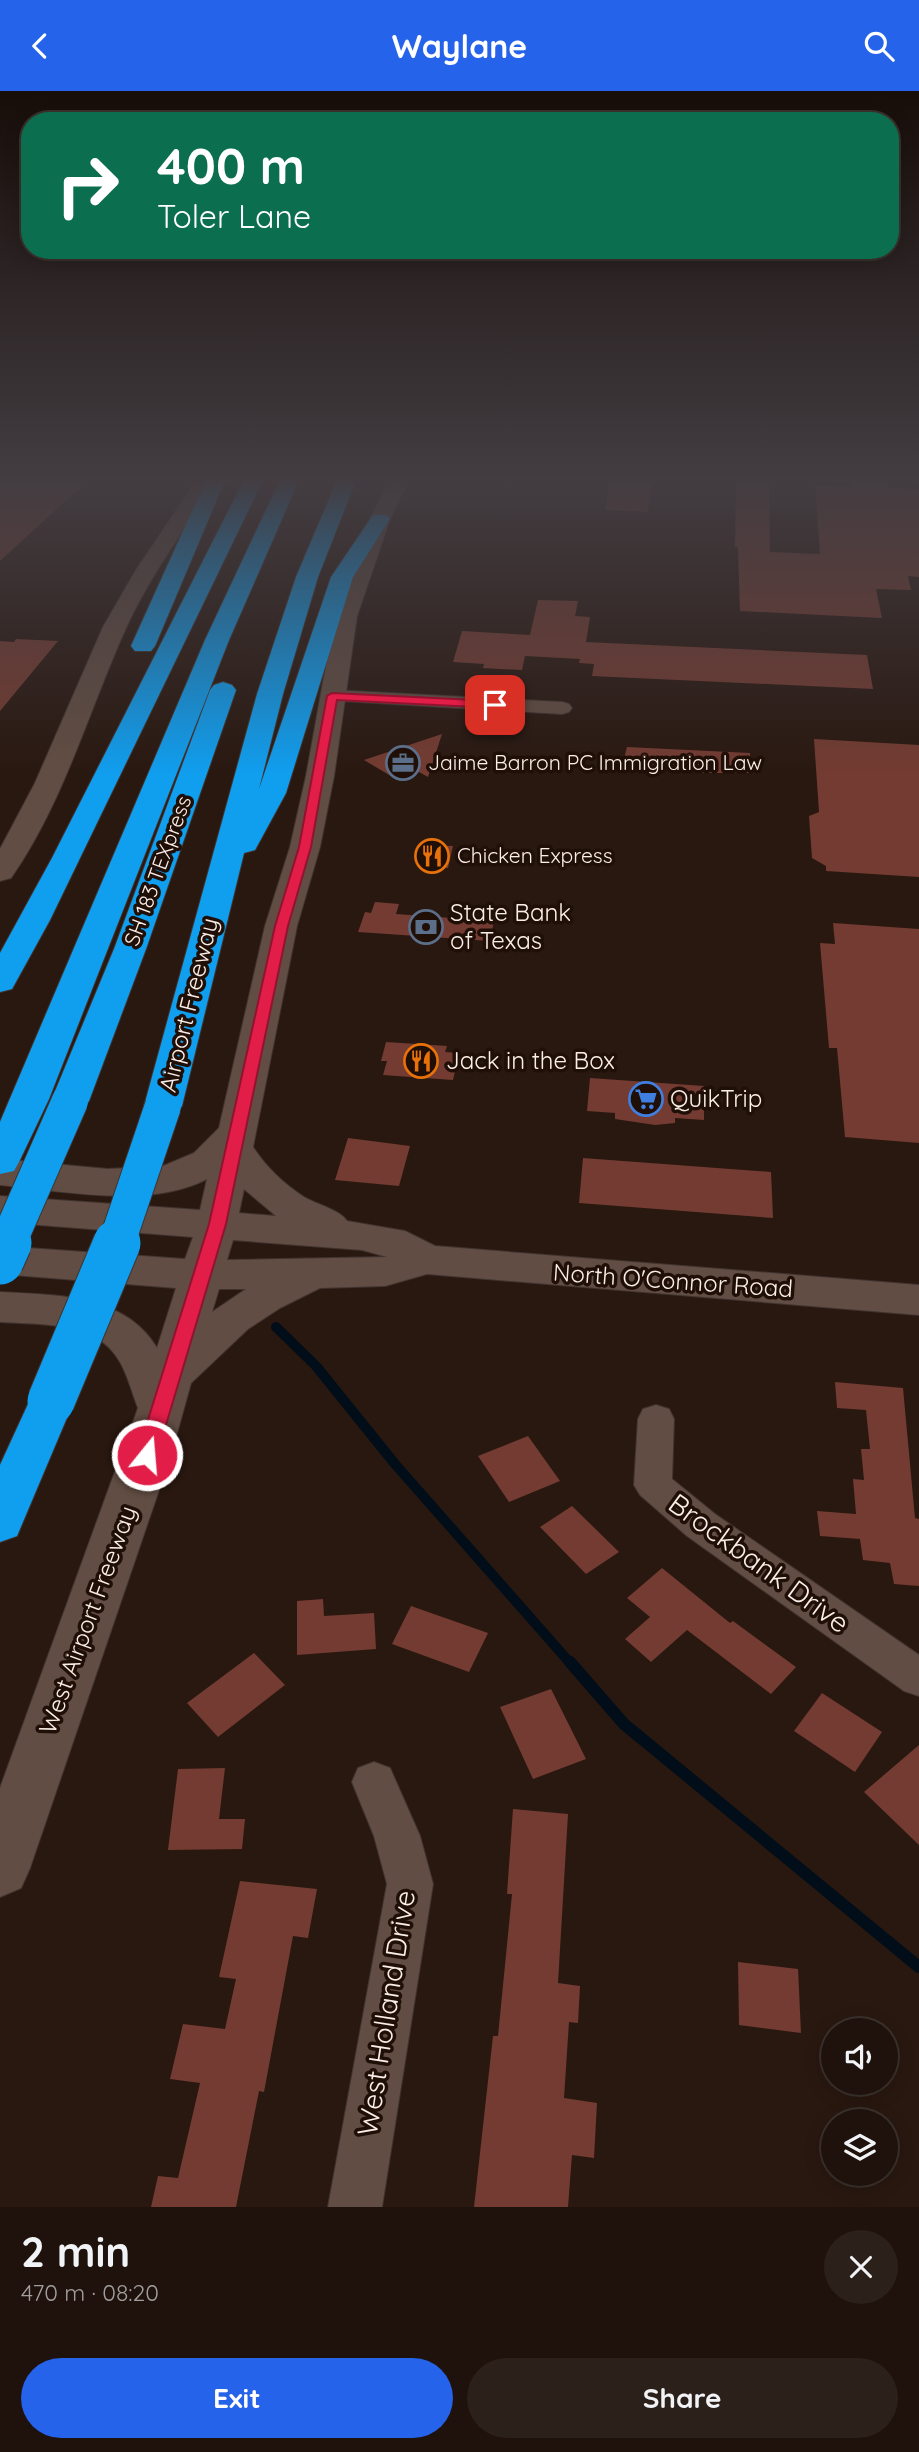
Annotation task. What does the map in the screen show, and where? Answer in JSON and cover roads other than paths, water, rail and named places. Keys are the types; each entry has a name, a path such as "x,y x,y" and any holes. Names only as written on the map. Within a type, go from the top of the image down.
{"highway":[{"path":"35,921 45,861 115,712 174,577"},
{"path":"0,982 35,921 203,577"},
{"name":"SH 183 TEXpress","path":"0,1162 30,1099 217,640 246,577"},
{"name":"SH 183 TEXpress","path":"0,1261 70,1101 130,949 266,577"},
{"name":"Airport Freeway","path":"0,1522 116,1245 163,1106 291,623 309,577"},
{"path":"215,902 272,793 342,577"}],"main road":[{"path":"0,872 17,847 57,768 115,627 143,577"},
{"name":"West Airport Freeway","path":"0,1868 147,1455 217,1224 282,926 305,847 346,616 360,577"},
{"path":"0,1172 124,1182 165,1181 187,1174 210,1161 236,1139 247,1170 294,1210 362,1236"},
{"name":"North O'Connor Road","path":"0,1209 362,1236 390,1241 427,1260"},
{"name":"North O'Connor Road","path":"0,1261 202,1275 384,1272 427,1260 919,1300"},
{"path":"0,1307 60,1312 103,1320 126,1338 145,1368 166,1392 214,1333 248,1305 276,1290 321,1274"}],"street":[{"path":"332,696 562,708"},
{"name":"Brockbank Drive","path":"656,1419 653,1485 701,1525 919,1678"},
{"name":"West Holland Drive","path":"355,2207 410,1884 397,1836 374,1782"}],"waterway":[{"path":"276,1327 316,1366 395,1464 571,1664"},
{"path":"570,1662 624,1724 919,1967"}],"place":[{"name":"Jaime Barron PC Immigration Law","path":"403,763"},
{"name":"Chicken Express","path":"432,856"},
{"name":"State Bank of Texas","path":"426,927"},
{"name":"Jack in the Box","path":"421,1061"},
{"name":"QuikTrip","path":"646,1099"}]}
